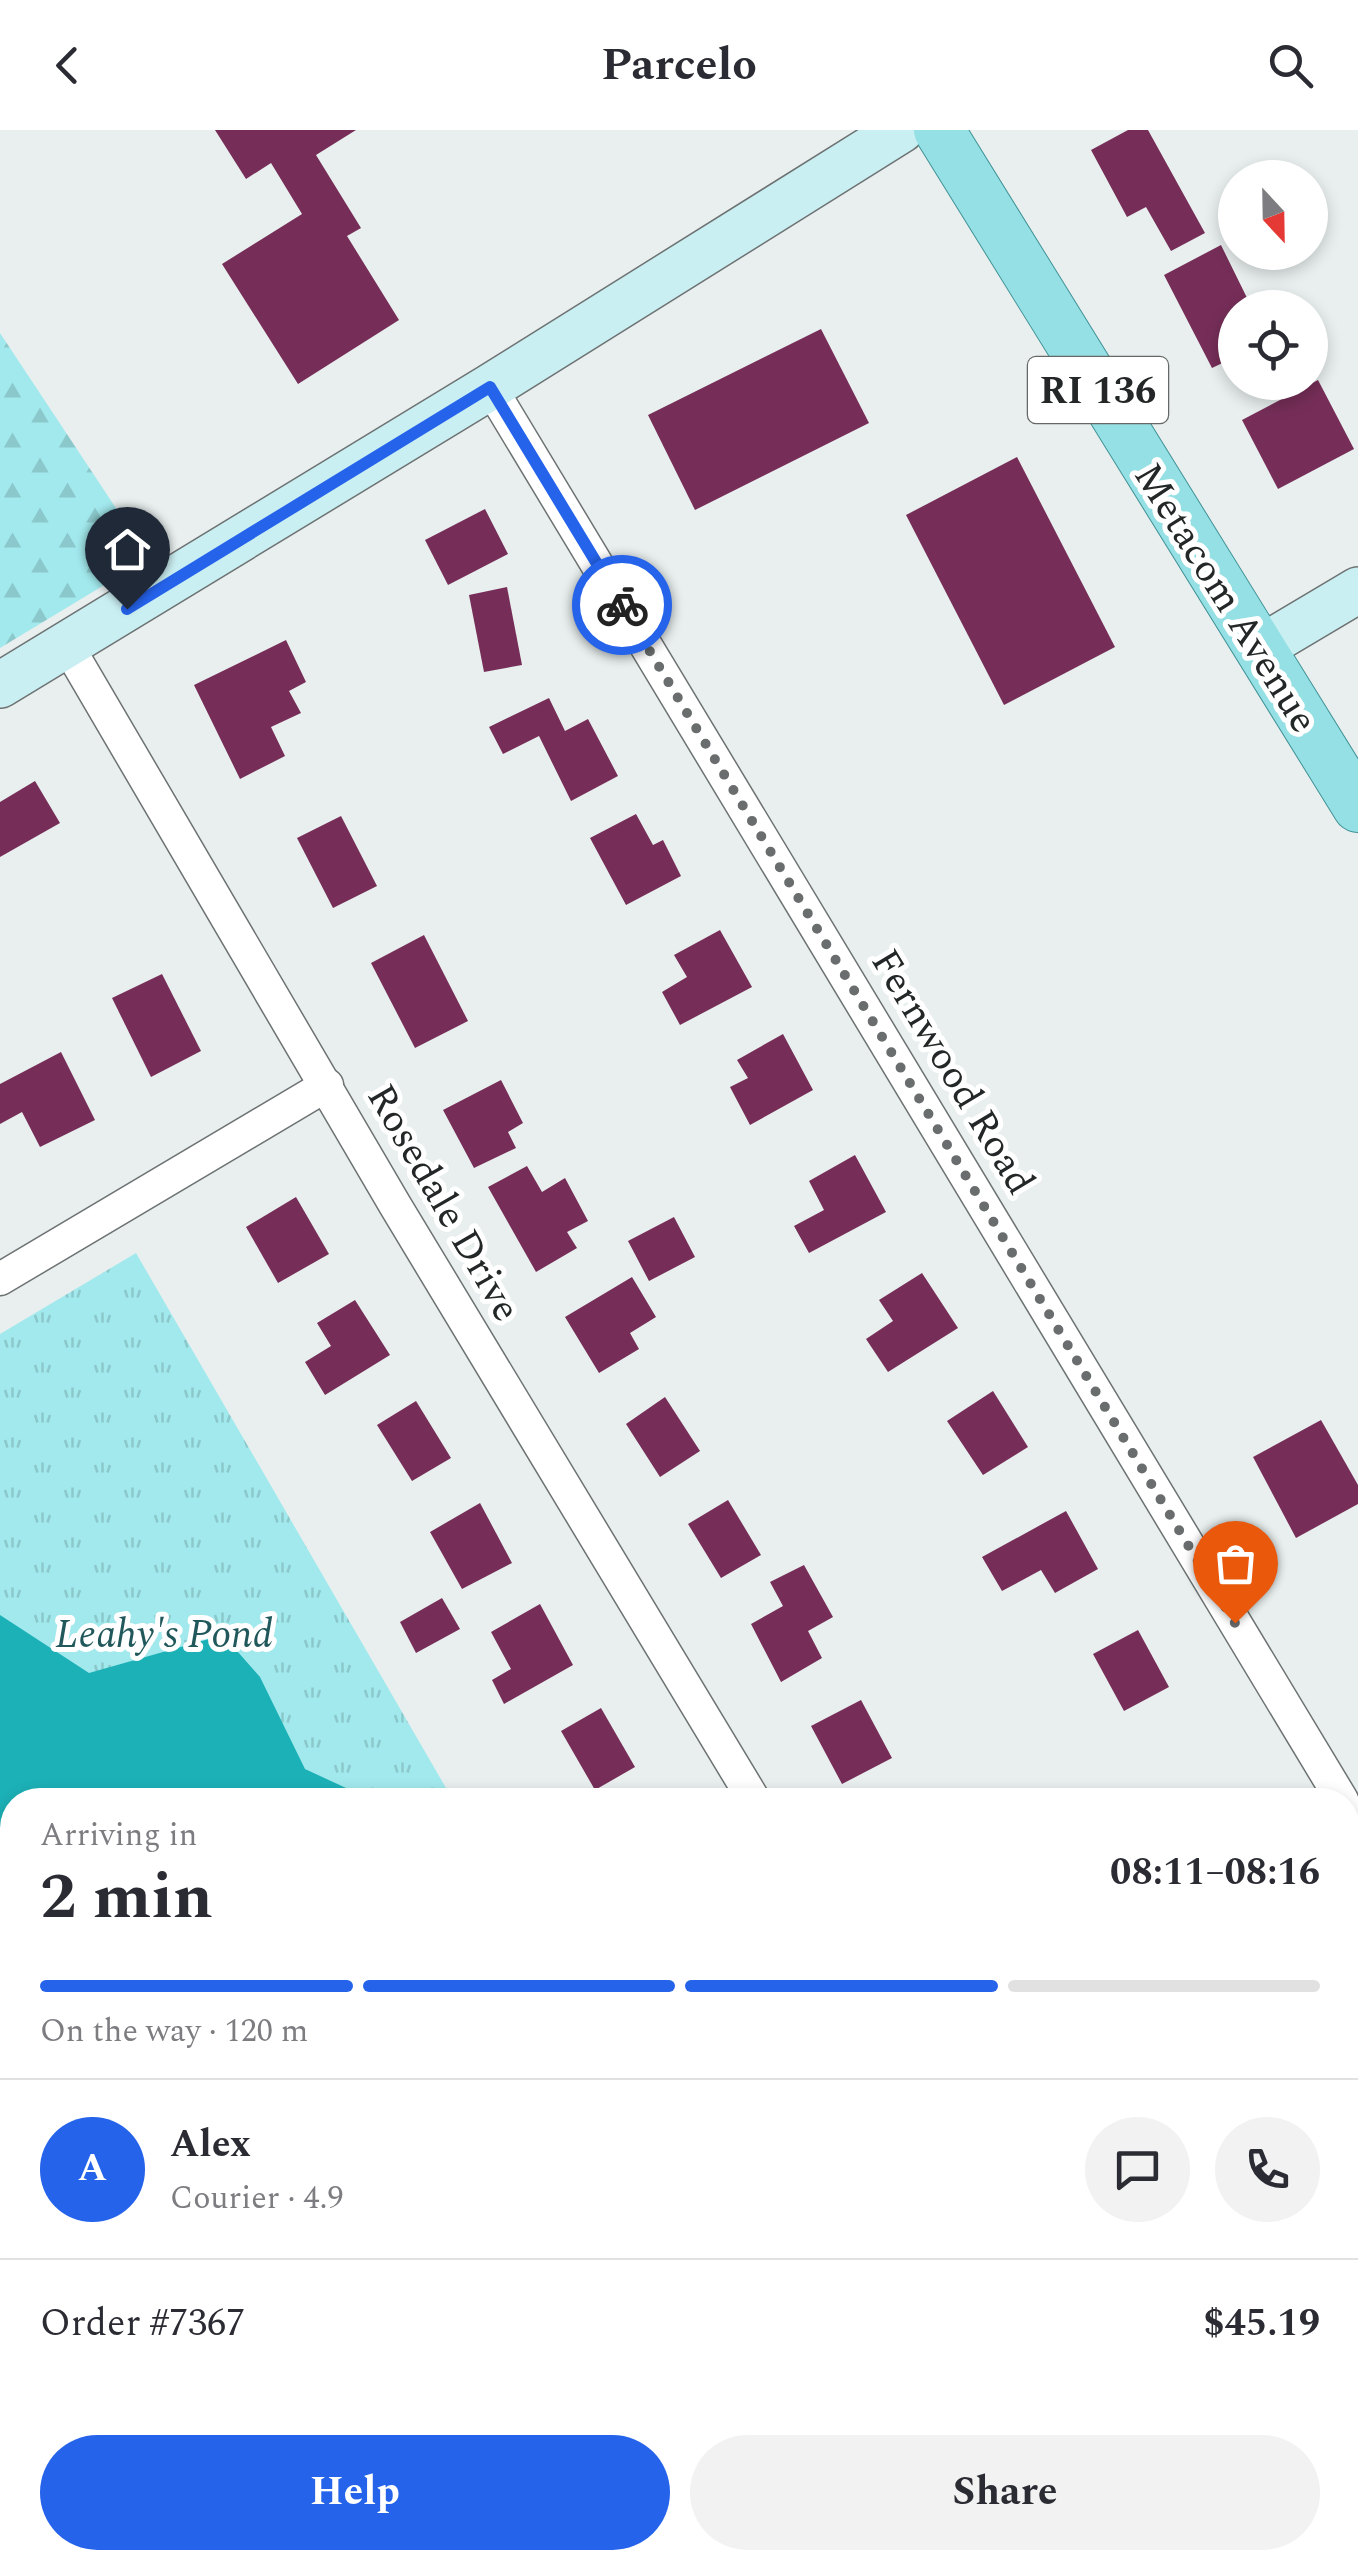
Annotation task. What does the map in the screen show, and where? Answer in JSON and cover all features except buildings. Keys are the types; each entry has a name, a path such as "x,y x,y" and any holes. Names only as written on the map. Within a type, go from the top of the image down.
{"main road":[{"name":"Metacom Avenue","path":"940,130 1358,807"}],"street":[{"path":"0,686 490,387 900,130"},
{"name":"Fernwood Road","path":"490,387 1335,1788"},
{"path":"1259,649 1358,590"},
{"name":"Rosedale Drive","path":"68,645 395,1204 747,1788"},
{"path":"0,1279 327,1085"}],"green space":[{"path":"0,333 149,558 0,648"},
{"name":"Leahy's Pond","path":"136,1253 446,1788 0,1788 0,1334"}],"shaded area":[{"path":"0,1615 89,1673 223,1635 260,1677 305,1769 346,1788 0,1788"}],"way so far":[{"path":"622,605 1235,1623"}],"route":[{"path":"127,609 490,387 622,605"}]}
